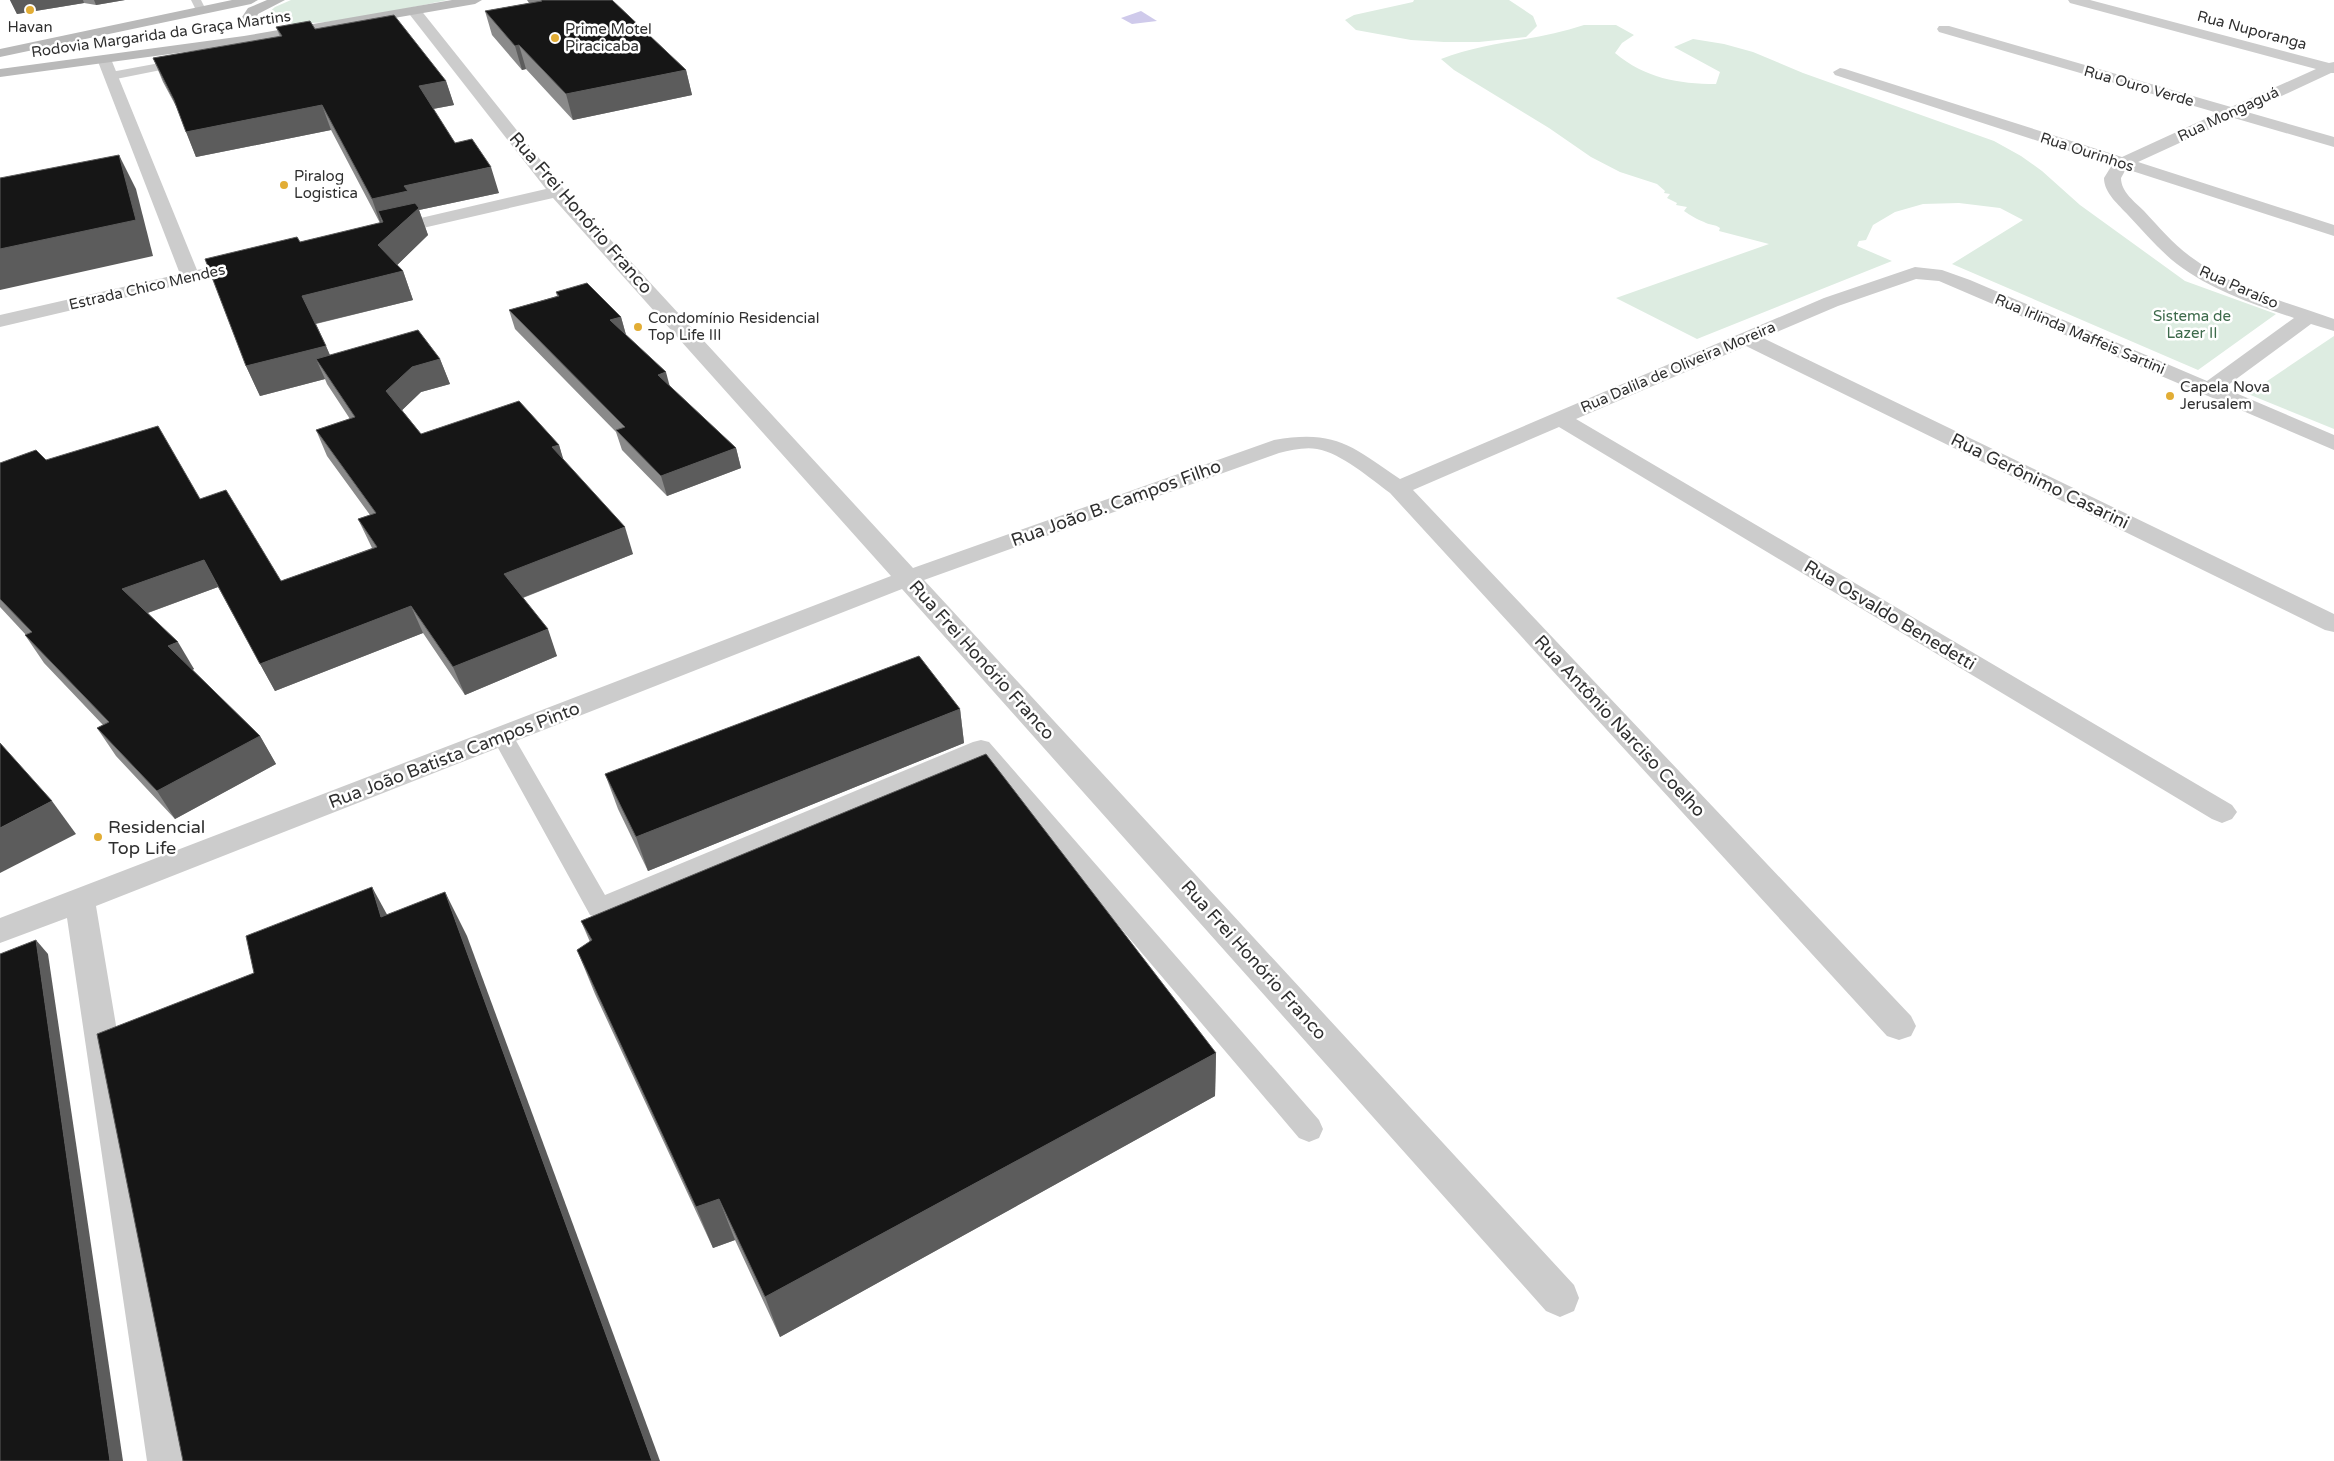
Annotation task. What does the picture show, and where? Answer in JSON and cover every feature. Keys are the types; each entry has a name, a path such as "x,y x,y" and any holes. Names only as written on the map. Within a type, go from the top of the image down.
{"main road":[{"name":"Rodovia Margarida da Graça Martins","path":"0,52 198,5 251,0"},
{"path":"278,0 253,11 249,17 250,21 269,28 288,29 340,24"},
{"name":"Rodovia Margarida da Graça Martins","path":"0,73 302,30 415,12 474,0"}],"street":[{"name":"Rua Nuporanga","path":"2075,0 2332,67"},
{"name":"Rua Frei Honório Franco","path":"415,12 558,192 1560,1298"},
{"name":"Rua Ouro Verde","path":"1944,29 2334,142"},
{"path":"104,59 191,277"},
{"name":"Rua Mongaguá","path":"2123,163 2230,112 2332,67"},
{"name":"Rua Ourinhos","path":"1840,72 2334,231"},
{"name":"Rua Paraíso","path":"2123,163 2115,169 2111,177 2112,187 2182,260 2214,279 2256,297 2334,325"},
{"path":"374,234 558,192"},
{"name":"Estrada Chico Mendes","path":"0,321 268,259"},
{"name":"Rua Dalila de Oliveira Moreira","path":"1398,488 1831,302 1915,273 1942,276 1963,284"},
{"name":"Rua Irlinda Maffeis Sartini","path":"1963,284 2334,443"},
{"path":"2209,389 2309,316"},
{"name":"Rua Gerônimo Casarini","path":"1746,338 2334,624"},
{"name":"Rua Osvaldo Benedetti","path":"1559,418 2222,812"},
{"name":"Rua João B. Campos Filho","path":"908,578 1274,447 1302,442 1327,444"},
{"name":"Rua Antônio Narciso Coelho","path":"1327,444 1354,458 1398,488 1899,1026"},
{"name":"Rua João Batista Campos Pinto","path":"0,932 908,578"},
{"path":"80,900 168,1461"}],"lane":[{"path":"302,30 314,38 328,38"},
{"path":"239,53 268,48"},
{"path":"111,76 200,60"},
{"path":"503,737 599,908 981,748 1309,1129"}],"green space":[{"path":"291,0 448,0 326,22 281,23 268,18 267,14 275,7"},
{"path":"1414,0 1509,0 1533,16 1537,26 1526,37 1479,42 1444,42 1411,40 1356,30 1345,20 1354,15 1413,2"},
{"name":"Sistema de Lazer II","path":"1584,25 1616,25 1634,35 1622,43 1615,53 1626,62 1662,78 1688,83 1716,84 1720,72 1674,47 1693,39 1724,44 1753,52 1803,73 1994,141 2021,156 2042,171 2080,205 2185,281 2276,314 2198,370 1952,264 2023,220 2000,208 1959,203 1923,204 1895,212 1873,225 1866,240 1859,241 1857,246 1892,261 1697,339 1616,298 1769,244 1719,231 1720,228 1694,217 1684,211 1687,207 1676,205 1677,203 1667,198 1670,194 1664,193 1665,191 1657,184 1620,172 1591,157 1549,128 1454,70 1441,59 1476,48 1548,35"},
{"path":"2334,336 2334,429 2248,394"}],"shaded area":[{"path":"1141,11 1157,21 1132,24 1121,18"}],"building":[{"path":"541,0 612,0 686,70 566,94 519,45 515,46 485,11"},
{"path":"394,15 446,81 419,86 455,143 472,139 491,167 404,186 408,191 372,199 322,105 186,132 174,100 153,58 282,36 276,27 310,21 315,29"},
{"path":"119,155 136,220 0,249 0,178"},
{"path":"415,203 419,208 378,245 403,271 302,296 326,346 246,366 205,259 297,237 300,242 383,222 378,211"},
{"path":"587,283 621,317 610,320 666,372 658,375 736,448 661,476 616,430 625,427 509,310 559,296 556,292"},
{"path":"418,330 440,359 412,367 386,391 421,434 519,401 559,445 552,447 625,527 504,574 548,629 453,667 411,606 260,664 204,560 122,589 178,642 168,646 260,736 157,791 97,728 109,722 25,635 32,632 0,599 0,463 36,450 46,460 158,426 200,499 226,490 281,581 377,547 358,519 376,513 316,430 355,417 316,359"},
{"path":"919,656 960,709 636,837 605,774"},
{"path":"0,743 52,801 0,828"},
{"path":"986,754 1216,1053 765,1297 719,1199 696,1207 577,950 592,940 581,921"},
{"path":"372,887 381,917 445,892 652,1461 183,1461 97,1034 254,973 246,936"},
{"path":"36,940 110,1461 0,1461 0,954"}],"place":[{"name":"Havan","path":"30,10"},
{"name":"Prime Motel Piracicaba","path":"555,38"},
{"name":"Piralog Logistica","path":"284,185"},
{"name":"Condomínio Residencial Top Life III","path":"638,327"},
{"name":"Capela Nova Jerusalem","path":"2170,396"},
{"name":"Residencial Top Life","path":"98,837"}]}
